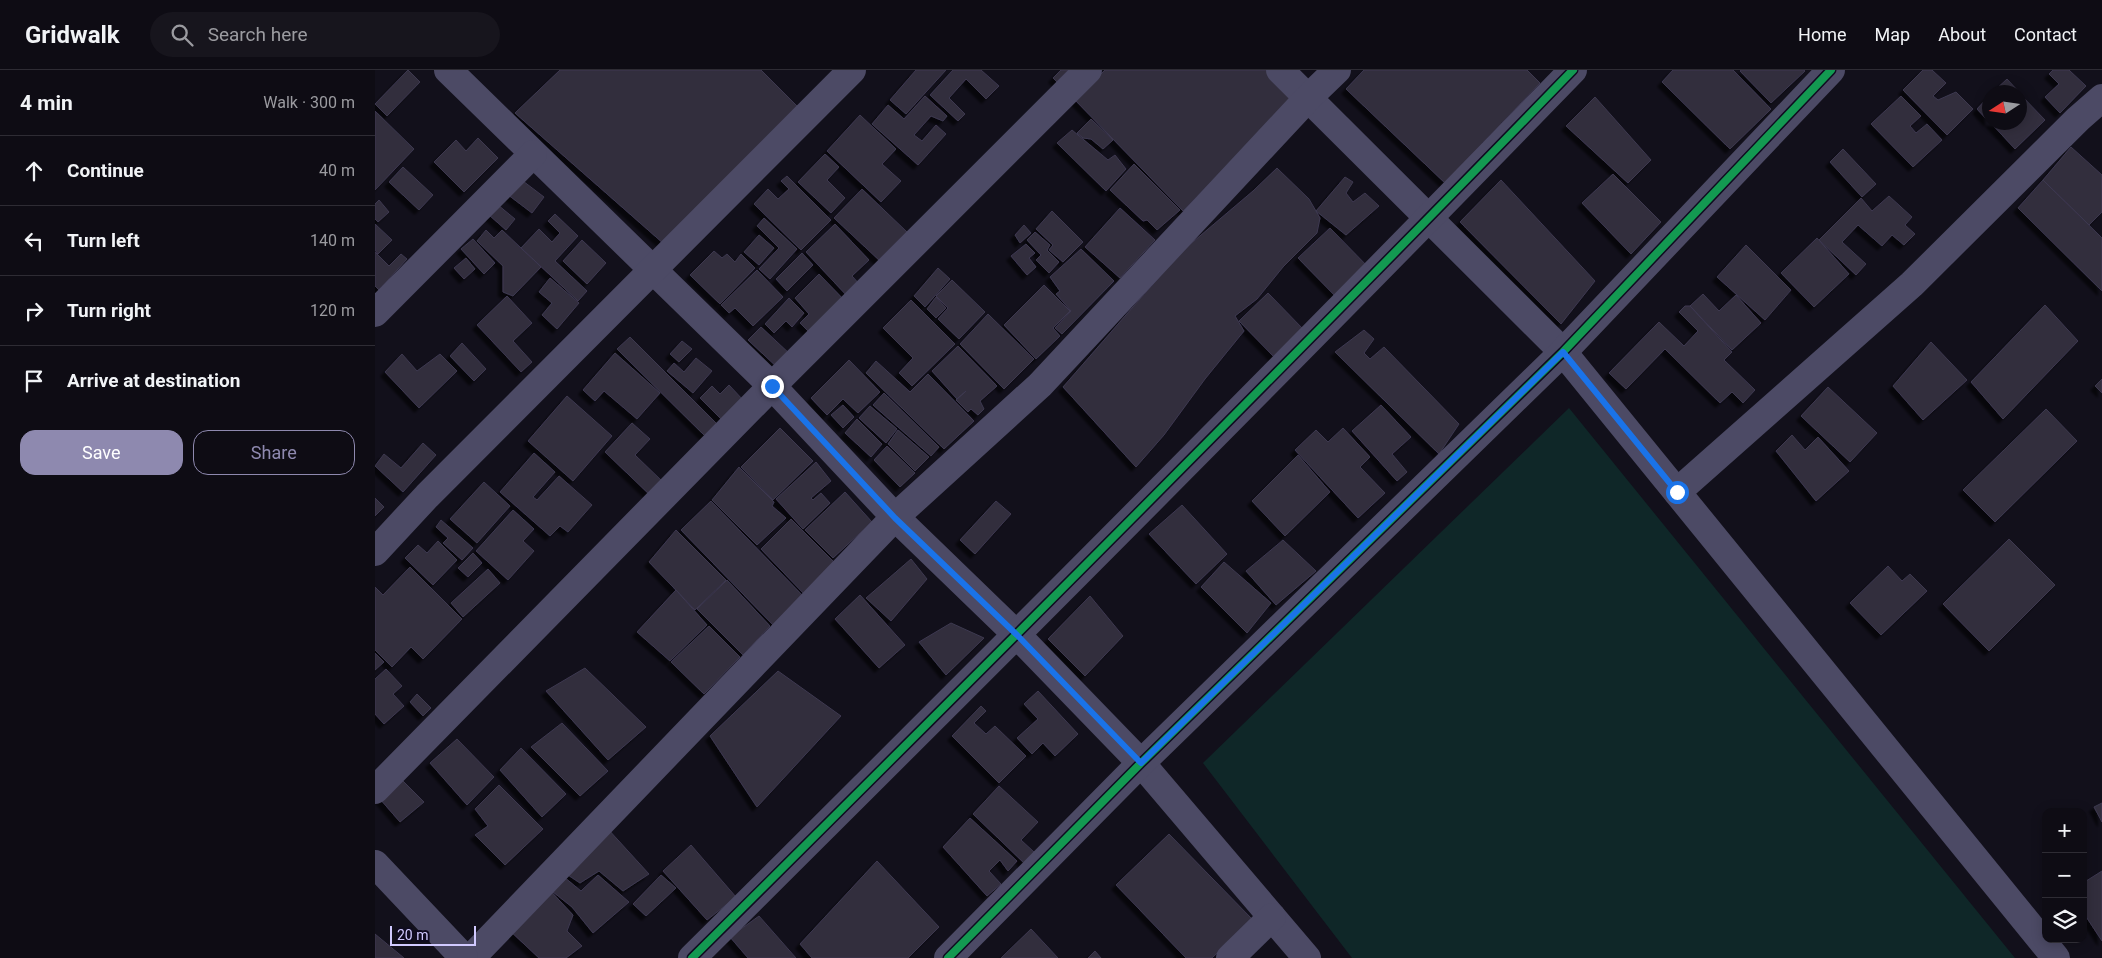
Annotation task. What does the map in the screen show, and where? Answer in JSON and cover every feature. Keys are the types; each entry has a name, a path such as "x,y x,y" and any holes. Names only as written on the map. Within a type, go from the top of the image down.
{"street":[{"path":"449,70 772,386 895,518 1017,635 1141,763 1307,958"},
{"path":"375,552 427,496 851,70"},
{"path":"375,790 772,386 1088,70"},
{"path":"1280,70 1563,352 2056,958"},
{"path":"471,958 895,518 1040,384 1308,98 1337,70"},
{"path":"692,958 1017,635 1573,70"},
{"path":"948,958 1141,763 1563,352 1831,70"},
{"path":"1677,492 1912,284 2078,119 2102,98"},
{"path":"375,314 533,154"},
{"path":"375,864 464,958"},
{"path":"1230,958 1272,917"}],"green space":[{"path":"1569,408 2015,958 1352,958 1203,763"}],"building":[{"path":"408,70 420,82 387,116 375,104"},
{"path":"560,70 761,70 797,106 664,244 515,113"},
{"path":"916,70 946,70 906,114 890,100"},
{"path":"953,70 981,70 999,86 986,99 966,79 949,98 965,114 958,121 930,95"},
{"path":"1061,70 1068,70 1072,75 1061,86 1053,78"},
{"path":"1105,70 1270,70 1294,98 1183,211 1075,100"},
{"path":"1364,70 1527,70 1540,83 1445,183 1346,89"},
{"path":"1673,70 1733,70 1771,109 1730,149 1662,82"},
{"path":"1741,70 1804,70 1805,71 1771,103"},
{"path":"1923,70 1932,70 1946,83 1933,96 1938,100 1956,92 1973,109 1947,135 1903,90"},
{"path":"2053,70 2069,70 2086,86 2060,113 2045,97 2059,84 2049,74"},
{"path":"2007,79 2013,85 2001,85"},
{"path":"925,96 947,116 943,121 931,116 914,135 922,141 936,125 946,134 918,165 872,124 888,105 904,119"},
{"path":"1901,96 1921,116 1910,126 1916,133 1927,124 1942,140 1913,167 1871,124"},
{"path":"1595,97 1651,160 1628,183 1566,126"},
{"path":"2027,101 2045,120 2015,149 1997,130 2027,130"},
{"path":"1982,104 1982,114 1977,109"},
{"path":"375,111 414,149 375,190"},
{"path":"860,115 896,149 882,164 901,181 881,202 827,151"},
{"path":"1091,119 1113,140 1103,149 1091,139 1083,138 1077,133"},
{"path":"1072,130 1108,160 1115,155 1126,169 1106,191 1057,143"},
{"path":"478,138 498,158 464,192 434,162 456,140 466,151"},
{"path":"2071,147 2102,175 2102,212 2089,225 2043,180"},
{"path":"1843,149 1876,184 1862,197 1830,162"},
{"path":"825,154 839,167 827,180 845,198 831,213 798,182"},
{"path":"1134,164 1180,210 1157,230 1147,220 1143,221 1110,190"},
{"path":"403,167 433,195 419,210 389,182"},
{"path":"1277,168 1309,199 1320,218 1317,233 1283,267 1257,299 1235,316 1244,331 1205,379 1164,435 1136,467 1063,387 1181,252 1253,191"},
{"path":"1613,174 1661,222 1631,254 1582,203"},
{"path":"787,176 831,220 801,250 754,204 768,189 778,199 789,189 781,181"},
{"path":"1345,177 1353,182 1346,193 1353,202 1365,193 1379,206 1346,235 1316,211"},
{"path":"519,178 544,197 532,213 507,194"},
{"path":"1501,180 1595,281 1561,324 1460,222"},
{"path":"2043,180 2102,238 2102,291 2018,208"},
{"path":"862,189 907,232 880,261 834,218"},
{"path":"1889,196 1912,217 1905,225 1915,234 1904,245 1892,235 1882,246 1858,225 1842,242 1866,264 1856,275 1819,240 1861,198 1872,211"},
{"path":"379,200 389,212 378,222 375,219 375,204"},
{"path":"498,205 515,219 506,230 489,215"},
{"path":"1120,208 1155,240 1120,278 1085,247"},
{"path":"1052,211 1083,242 1063,262 1049,250 1053,245 1036,229"},
{"path":"555,214 578,236 555,261 587,291 578,301 521,248 539,229 552,242 560,233 548,221"},
{"path":"764,218 797,249 770,279 759,269 779,248 757,226"},
{"path":"375,224 392,240 378,254 375,250"},
{"path":"835,224 869,260 852,276 861,286 849,298 806,252"},
{"path":"1024,225 1031,233 1020,243 1015,235"},
{"path":"1330,228 1374,273 1343,304 1298,258"},
{"path":"486,230 494,238 502,230 541,267 513,296 503,292 503,266 477,241"},
{"path":"1035,232 1050,245 1047,250 1059,262 1049,273 1036,260 1041,255 1027,240"},
{"path":"759,235 774,248 759,265 744,252"},
{"path":"1817,238 1849,274 1814,307 1781,273"},
{"path":"473,239 495,263 484,274 461,249"},
{"path":"582,240 606,263 587,284 563,261"},
{"path":"1026,244 1035,253 1029,258 1036,267 1027,275 1011,256"},
{"path":"1746,245 1791,290 1765,320 1717,277"},
{"path":"1081,249 1114,281 1062,334 1055,328 1071,311 1056,294 1060,291 1050,277"},
{"path":"714,251 722,258 727,254 735,262 741,254 755,268 720,304 690,275"},
{"path":"375,252 389,266 401,254 407,259 379,290 375,286"},
{"path":"802,253 813,265 787,291 776,279"},
{"path":"466,258 475,269 464,279 454,268"},
{"path":"938,268 950,279 925,307 914,296"},
{"path":"757,270 783,297 753,326 735,308 729,313 721,305"},
{"path":"819,274 846,302 812,335 800,323 809,314 795,298"},
{"path":"550,278 579,303 557,329 542,315 552,303 539,292"},
{"path":"952,280 985,312 959,339 938,319 948,308 936,296"},
{"path":"1044,285 1070,311 1053,328 1060,336 1036,359 1004,325"},
{"path":"1268,293 1304,330 1276,359 1239,321"},
{"path":"1703,294 1719,311 1736,295 1761,323 1732,350 1690,306"},
{"path":"507,296 532,323 513,341 532,362 521,372 477,325"},
{"path":"936,297 946,308 936,318 927,309"},
{"path":"789,298 804,313 792,327 786,321 774,333 765,324"},
{"path":"911,300 955,344 912,386 899,373 913,358 883,328"},
{"path":"2045,305 2078,341 2003,419 1971,382"},
{"path":"1685,306 1690,306 1732,352 1724,360 1755,390 1743,403 1732,392 1720,403 1665,349 1626,389 1609,373 1659,322 1684,346 1698,331 1679,312"},
{"path":"988,314 1034,359 1004,389 960,344"},
{"path":"761,327 791,355 778,368 748,340"},
{"path":"1364,330 1374,339 1364,353 1370,359 1384,347 1459,424 1439,454 1335,352"},
{"path":"630,337 718,425 706,437 617,349"},
{"path":"682,341 692,349 679,362 670,354"},
{"path":"1931,342 1967,380 1923,420 1893,386"},
{"path":"462,343 486,369 474,381 450,356"},
{"path":"958,346 997,386 980,401 984,409 978,415 971,409 968,412 956,400 966,391 957,399 932,371"},
{"path":"615,353 660,393 637,419 604,391 595,401 583,390"},
{"path":"402,354 417,371 440,354 457,371 419,408 385,372"},
{"path":"696,358 712,371 693,393 667,371 674,363 684,372"},
{"path":"849,360 880,392 858,413 843,399 827,415 811,398"},
{"path":"876,361 910,392 928,374 974,421 944,449 866,373"},
{"path":"2102,379 2102,393 2095,386"},
{"path":"729,385 744,401 723,421 700,398 712,386 720,394"},
{"path":"1828,387 1877,433 1850,462 1801,416"},
{"path":"884,393 939,447 931,456 873,405"},
{"path":"567,396 612,436 573,481 528,441"},
{"path":"843,405 854,417 843,428 831,415"},
{"path":"1381,405 1411,437 1392,454 1407,472 1397,481 1352,431"},
{"path":"870,406 897,429 886,443 859,418"},
{"path":"2046,409 2077,441 1995,522 1963,490"},
{"path":"857,419 882,444 871,457 845,433"},
{"path":"632,423 650,439 635,455 663,482 651,496 605,452"},
{"path":"780,428 813,461 773,500 741,467"},
{"path":"1343,428 1370,457 1360,467 1385,493 1358,518 1295,450 1316,430 1328,442"},
{"path":"898,430 929,457 915,471 888,444"},
{"path":"1792,435 1805,450 1818,437 1849,471 1816,501 1776,451"},
{"path":"423,443 436,455 403,492 375,466 384,454 401,468"},
{"path":"887,446 915,473 900,487 874,460"},
{"path":"534,453 555,472 533,497 537,500 559,476 592,505 568,532 560,526 550,536 500,492"},
{"path":"1298,455 1330,492 1285,536 1252,501"},
{"path":"816,462 831,481 811,498 813,500 821,493 830,503 803,529 776,499"},
{"path":"739,467 774,502 772,506 786,518 757,545 712,500"},
{"path":"484,482 510,506 477,543 450,519"},
{"path":"845,492 872,522 833,558 805,530"},
{"path":"375,498 384,507 375,516"},
{"path":"711,501 804,597 774,626 681,530"},
{"path":"996,501 1011,514 975,554 960,540"},
{"path":"1182,505 1227,554 1196,584 1149,534"},
{"path":"513,510 534,529 523,541 534,551 508,580 476,551"},
{"path":"791,519 838,566 806,596 761,549"},
{"path":"441,520 473,548 462,560 443,543 448,538 436,527"},
{"path":"676,530 726,580 695,610 649,562"},
{"path":"2009,539 2055,585 1989,651 1943,604"},
{"path":"1283,540 1316,571 1276,605 1246,571"},
{"path":"438,541 457,560 433,585 405,558 418,545 427,553"},
{"path":"473,553 482,563 468,577 458,568"},
{"path":"911,559 927,579 891,621 866,598"},
{"path":"1224,562 1271,603 1247,633 1201,587"},
{"path":"1888,566 1902,581 1910,574 1927,591 1881,635 1850,603"},
{"path":"410,567 462,619 423,659 411,647 392,667 375,650 375,587 383,595"},
{"path":"488,569 500,583 463,617 451,603"},
{"path":"727,580 770,626 743,655 697,609"},
{"path":"676,590 707,625 670,661 637,632"},
{"path":"860,595 905,645 879,668 835,619"},
{"path":"1090,596 1123,636 1085,676 1048,639"},
{"path":"951,623 984,638 946,675 919,642"},
{"path":"709,626 740,657 704,694 671,662"},
{"path":"375,653 384,662 375,670"},
{"path":"585,668 646,727 608,760 546,691"},
{"path":"386,669 402,686 393,694 404,706 384,724 375,714 375,679"},
{"path":"778,671 841,716 757,807 710,736"},
{"path":"1038,691 1078,734 1055,756 1043,743 1032,754 1017,738 1038,719 1024,704"},
{"path":"417,694 431,708 423,716 410,702"},
{"path":"981,706 986,711 974,723 986,734 995,726 1026,756 999,783 952,736"},
{"path":"562,723 608,771 580,796 531,747"},
{"path":"457,739 494,777 467,805 430,763"},
{"path":"521,748 566,794 542,817 500,770"},
{"path":"402,780 424,802 400,822 380,799"},
{"path":"499,785 543,829 505,865 475,835 488,826 475,809"},
{"path":"999,786 1038,822 1021,840 1034,852 1024,863 973,814"},
{"path":"2102,803 2102,822 2094,807"},
{"path":"970,818 1017,861 1008,871 1000,860 989,871 1001,884 987,896 943,847"},
{"path":"607,828 649,874 623,891 599,871 580,883 565,873"},
{"path":"1169,834 1252,919 1212,958 1186,958 1116,885"},
{"path":"691,845 736,897 707,920 663,871"},
{"path":"877,861 939,927 908,958 812,958 800,944"},
{"path":"2102,871 2102,941 2087,918 2087,880"},
{"path":"598,875 629,902 593,933 572,907 548,888 564,877 581,891"},
{"path":"661,875 676,888 646,916 633,904"},
{"path":"545,885 573,915 567,931 582,946 566,958 539,958 508,929"},
{"path":"759,916 796,958 748,958 730,937"},
{"path":"1031,929 1058,958 1001,958"},
{"path":"375,934 404,958 375,958"},
{"path":"1095,951 1101,958 1088,958"}],"cycle path":[{"path":"692,958 1135,516 1573,70"},
{"path":"948,958 1141,763 1563,352 1831,70"}],"route":[{"path":"772,386 895,518 1017,635 1141,763 1563,352 1677,492"}]}
